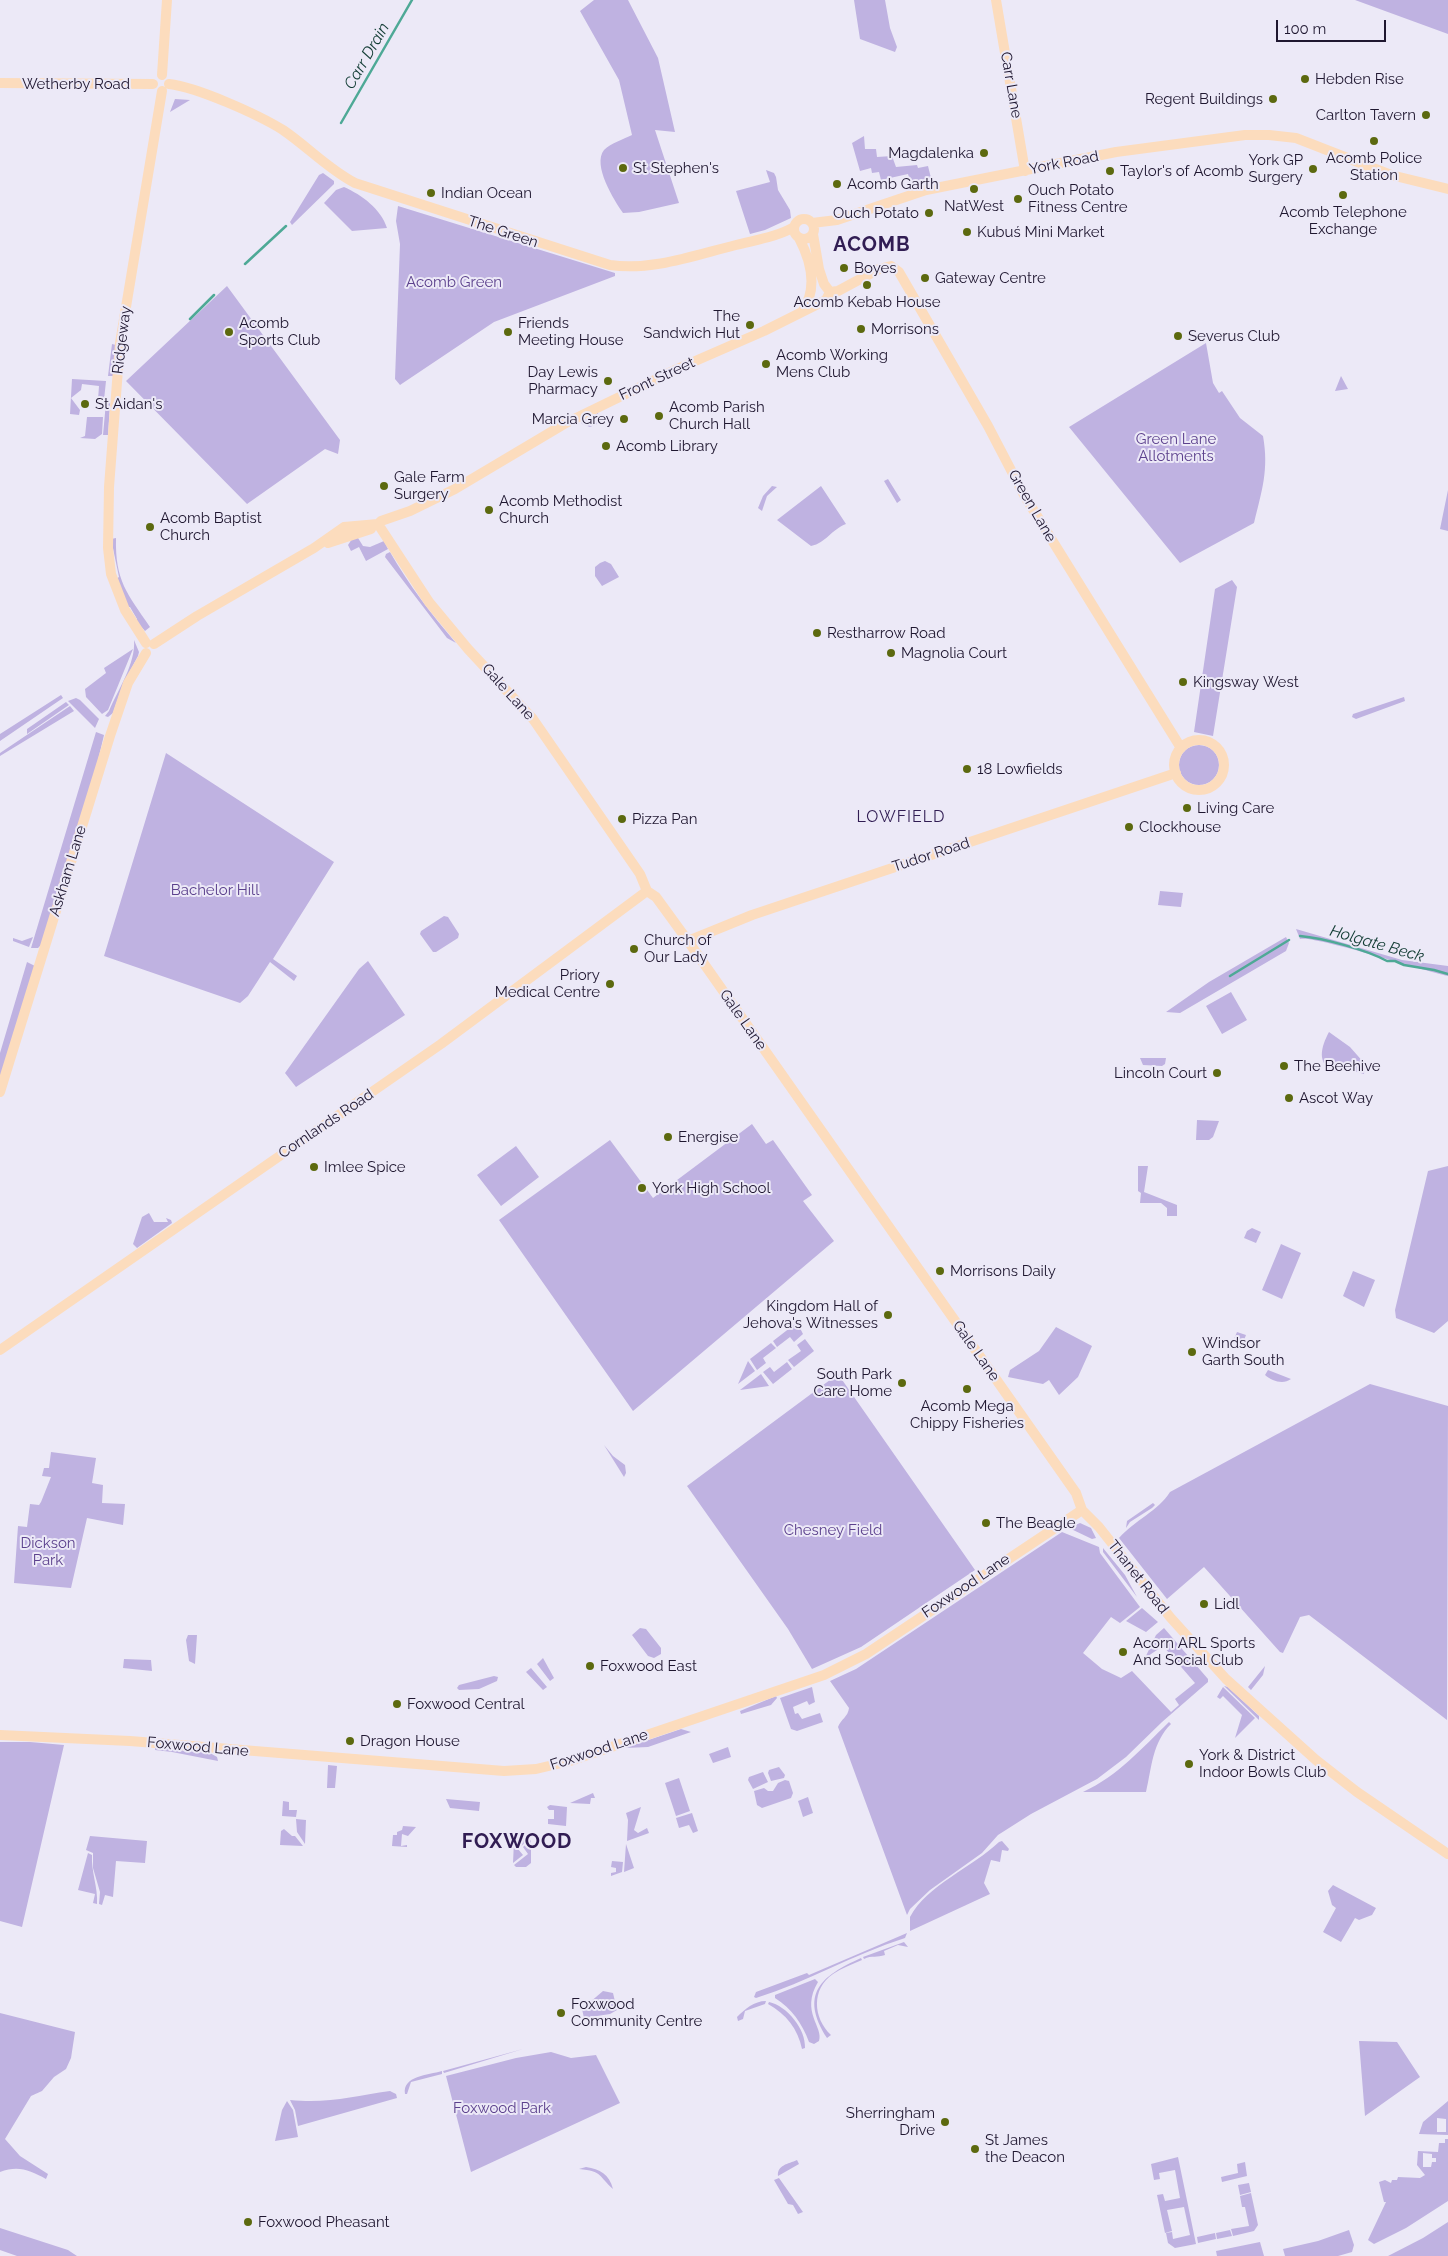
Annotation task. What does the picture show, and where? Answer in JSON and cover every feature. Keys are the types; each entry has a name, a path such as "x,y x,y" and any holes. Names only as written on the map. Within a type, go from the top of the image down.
{"street":[{"path":"162,75 167,0"},
{"name":"Carr Lane","path":"996,0 1025,170"},
{"path":"162,75 168,79 166,87 155,88 153,84 154,78 162,75"},
{"name":"Wetherby Road","path":"0,83 153,84"},
{"name":"The Green","path":"166,87 203,94 273,124 293,137 334,171 369,188 590,260 619,266 639,266 670,262 776,235 797,234"},
{"name":"Ridgeway","path":"149,647 125,610 111,574 108,548 109,487 122,335 166,87"},
{"name":"York Road","path":"813,230 911,193 1116,152 1211,138 1269,135 1296,138 1391,175 1448,188"},
{"path":"802,220 813,230 819,269 829,298 823,302 816,300 812,292 809,260 797,234 802,220"},
{"path":"797,234 807,239 813,230"},
{"name":"Green Lane","path":"827,288 838,290 886,266 891,266 899,272 988,426 1024,495 1181,748"},
{"path":"802,312 818,283 827,288"},
{"name":"Front Street","path":"383,526 456,489 566,422 677,369 764,332 823,302"},
{"name":"Askham Lane","path":"0,1092 110,736 128,683 149,647 197,616 314,548 361,531 383,526"},
{"name":"Gale Lane","path":"383,526 417,586 429,602 473,655 533,719 636,867 647,891 656,897 688,941 1076,1493 1082,1510"},
{"path":"1196,740 1209,742 1220,750 1223,756 1223,773 1213,786 1198,790 1184,785 1176,773 1175,760 1181,748 1196,740"},
{"name":"Tudor Road","path":"688,941 752,915 1176,773"},
{"name":"Cornlands Road","path":"0,1350 442,1044 647,891"},
{"name":"Foxwood Lane","path":"0,1735 130,1741 504,1771 549,1767 693,1720 836,1670 866,1654 1082,1510"},
{"name":"Thanet Road","path":"1082,1510 1100,1526 1170,1617 1226,1679 1316,1760 1357,1792 1448,1854"}],"green space":[{"path":"594,0 628,0 658,58 675,132 655,130 679,203 639,212 623,213 602,173 601,156 604,150 632,135 619,80 580,11"},
{"path":"854,0 885,0 890,28 897,47 895,52 860,39"},
{"path":"1355,0 1448,0 1448,34"},
{"path":"175,99 190,100 170,112"},
{"path":"864,136 865,149 876,149 877,157 892,156 896,167 917,165 918,168 928,166 931,178 911,184 908,174 881,180 879,172 872,173 871,168 860,171 852,143"},
{"path":"766,170 774,173 778,190 790,210 791,218 765,230 750,234 736,191 770,182"},
{"path":"323,173 334,181 334,184 292,225 290,222 319,175"},
{"path":"344,187 370,203 376,209 387,228 352,231 324,203 336,190"},
{"name":"Acomb Green","path":"398,206 615,273 615,276 494,322 400,385 395,379 400,244 396,221"},
{"path":"227,286 340,440 338,454 325,449 247,504 126,381"},
{"name":"Green Lane Allotments","path":"1206,343 1213,383 1219,393 1222,391 1240,418 1263,436 1265,448 1264,480 1254,523 1180,563 1069,427"},
{"path":"112,344 116,345 113,376 108,376"},
{"path":"1341,376 1348,389 1335,391"},
{"path":"72,379 106,381 104,400 98,400 99,386 82,384 81,390 71,398 80,410 79,415 70,414"},
{"path":"106,402 110,403 108,435 103,435"},
{"path":"598,413 599,420 597,424 590,427 582,424 581,422"},
{"path":"87,417 103,417 102,434 95,439 80,438 85,436"},
{"path":"888,479 901,500 897,503 884,481"},
{"path":"772,486 777,487 767,496 762,511 758,508 763,496"},
{"path":"821,486 846,524 821,542 811,546 777,520"},
{"path":"1448,490 1448,531 1440,529"},
{"path":"116,538 116,553 120,576 129,595 150,627 145,631 136,621 137,619 130,607 127,607 116,579 119,577 111,539"},
{"path":"358,538 363,546 370,547 384,541 388,549 366,561 359,547 351,551 348,545 352,539"},
{"path":"390,552 421,599 456,643 447,638 385,557"},
{"path":"605,561 611,564 619,577 602,586 595,576 595,567"},
{"path":"1232,580 1237,587 1213,736 1194,732 1215,589"},
{"path":"134,640 139,652 138,656 123,684 113,713 108,717 105,716 126,676 134,649"},
{"path":"133,649 108,710 102,714 86,697 85,689 106,673 104,668"},
{"path":"61,695 63,698 0,741 0,734"},
{"path":"1404,697 1405,701 1356,719 1352,717 1353,714"},
{"path":"76,698 99,719 95,728 68,701"},
{"path":"66,702 69,705 27,734 27,729"},
{"path":"70,706 74,711 0,756 0,753"},
{"path":"96,732 104,735 95,773 42,944 38,948 31,948"},
{"path":"1199,745 1213,751 1219,765 1213,779 1199,785 1185,779 1179,765 1185,751"},
{"name":"Bachelor Hill","path":"166,753 334,862 273,959 297,976 294,981 270,962 248,996 240,1003 104,956"},
{"path":"1160,891 1183,893 1181,907 1158,905"},
{"path":"444,916 448,917 459,934 458,938 433,952 420,934 421,931"},
{"path":"1296,929 1402,960 1448,966 1448,976 1326,942 1300,939"},
{"path":"33,937 29,947 13,941 13,938 22,941"},
{"path":"1286,937 1289,943 1286,951 1180,1013 1166,1012 1209,982"},
{"path":"368,961 405,1015 296,1087 285,1073 359,969"},
{"path":"27,962 35,966 0,1080 0,1053"},
{"path":"1231,992 1247,1020 1222,1034 1206,1006"},
{"path":"1329,1032 1350,1047 1365,1064 1364,1074 1347,1069 1335,1072 1329,1069 1323,1060 1322,1049"},
{"path":"1140,1058 1166,1058 1165,1064 1162,1066 1143,1065"},
{"path":"1197,1120 1219,1121 1213,1137 1209,1140 1196,1140"},
{"path":"752,1124 766,1144 773,1140 812,1195 803,1201 834,1241 633,1411 499,1220 610,1140 653,1198"},
{"path":"516,1146 539,1177 501,1206 477,1175"},
{"path":"1138,1166 1148,1166 1144,1192 1177,1205 1177,1216 1167,1216 1167,1208 1161,1203 1140,1203 1141,1193 1138,1191"},
{"path":"1448,1166 1448,1321 1434,1333 1396,1318 1395,1310 1428,1171"},
{"path":"149,1213 154,1222 168,1222 166,1218 171,1220 172,1223 137,1248 133,1244 142,1217"},
{"path":"1252,1228 1261,1232 1256,1243 1244,1238 1247,1231"},
{"path":"1281,1244 1301,1253 1282,1299 1262,1290"},
{"path":"1353,1271 1375,1280 1364,1307 1343,1296"},
{"path":"795,1324 798,1324 803,1334 794,1342 790,1337 777,1347 773,1341"},
{"path":"1056,1327 1092,1346 1078,1377 1059,1395 1049,1380 1043,1384 1008,1377 1010,1370 1039,1351"},
{"path":"1237,1332 1246,1335 1241,1348 1234,1339"},
{"path":"805,1339 814,1351 794,1367 788,1360 801,1351 797,1345"},
{"path":"771,1343 776,1348 763,1358 766,1363 757,1370 750,1359"},
{"path":"748,1361 755,1371 738,1384"},
{"path":"787,1362 792,1369 773,1384 763,1372 770,1367 774,1372"},
{"path":"1268,1370 1291,1379 1281,1382 1271,1379 1265,1375"},
{"path":"761,1374 769,1386 740,1390"},
{"name":"Chesney Field","path":"838,1374 975,1570 861,1647 812,1669 788,1629 687,1486"},
{"path":"1370,1384 1448,1406 1447,1720 1309,1615 1300,1617 1283,1653 1280,1652 1204,1567 1167,1599 1119,1538 1159,1505 1170,1492"},
{"path":"604,1445 613,1456 625,1465 626,1473 624,1477"},
{"name":"Dickson Park","path":"51,1452 96,1458 92,1483 103,1485 102,1503 125,1504 123,1525 87,1518 71,1588 14,1583 18,1526 27,1527 30,1504 39,1505 41,1502 51,1477 42,1476 44,1468 49,1468"},
{"path":"1153,1503 1155,1505 1152,1508 1130,1522 1126,1528 1127,1521"},
{"path":"1080,1523 1091,1528 1096,1538 1092,1539 1069,1528"},
{"path":"1062,1532 1099,1547 1100,1553 1140,1607 1120,1623 1111,1617 1083,1653 1102,1669 1121,1678 1132,1671 1171,1712 1179,1705 1175,1699 1195,1683 1163,1646 1145,1658 1156,1635 1164,1628 1208,1679 1208,1682 1162,1722 1126,1757 1097,1779 1031,1814 998,1835 982,1853 930,1890 910,1909 907,1915 838,1727 849,1708 830,1681 856,1669"},
{"path":"1103,1548 1125,1575 1137,1597 1103,1552"},
{"path":"1142,1608 1158,1622 1146,1632 1126,1621"},
{"path":"640,1628 646,1629 661,1648 661,1654 654,1658 648,1656 632,1635"},
{"path":"188,1635 197,1635 195,1664 189,1661 186,1640"},
{"path":"543,1658 554,1678 550,1681 537,1664"},
{"path":"124,1659 151,1660 152,1671 123,1668"},
{"path":"1265,1666 1263,1675 1251,1690 1248,1687"},
{"path":"531,1668 547,1687 543,1690 526,1672"},
{"path":"494,1676 498,1677 497,1681 479,1689 459,1690 457,1688 459,1685"},
{"path":"1224,1686 1228,1687 1259,1716 1259,1720"},
{"path":"812,1687 815,1702 809,1705 807,1701 793,1707 795,1714 798,1713 802,1719 820,1713 823,1722 797,1731 791,1729 780,1698"},
{"path":"1223,1687 1255,1718 1235,1738 1242,1715 1223,1696 1220,1699 1217,1697"},
{"path":"776,1696 777,1698 771,1705 741,1714 740,1711"},
{"path":"1169,1722 1171,1724 1156,1747 1146,1792 1083,1792 1118,1770"},
{"path":"681,1729 691,1732 648,1747 625,1748"},
{"path":"0,1742 64,1745 22,1927 0,1921"},
{"path":"728,1747 731,1757 713,1763 709,1754"},
{"path":"155,1748 210,1753 217,1757 218,1761 155,1750"},
{"path":"328,1765 337,1766 335,1788 327,1788"},
{"path":"779,1767 785,1775 784,1778 771,1781 768,1773 769,1770"},
{"path":"763,1772 768,1782 753,1789 748,1780 749,1777"},
{"path":"679,1778 690,1811 676,1816 665,1783"},
{"path":"785,1780 789,1781 793,1793 791,1798 762,1808 757,1805 754,1791 764,1788 768,1791 773,1791 778,1783"},
{"path":"593,1793 595,1798 591,1798 590,1804 570,1803"},
{"path":"808,1797 813,1813 803,1817 798,1801"},
{"path":"446,1799 480,1802 479,1811 450,1808"},
{"path":"283,1801 289,1802 289,1810 297,1810 296,1817 282,1816"},
{"path":"550,1805 567,1807 566,1826 548,1824 548,1819 554,1819 554,1810 549,1810 547,1807"},
{"path":"641,1807 634,1830 638,1833 647,1828 649,1833 627,1841 628,1820 626,1813"},
{"path":"692,1813 698,1831 693,1833 689,1825 679,1828 676,1818"},
{"path":"296,1819 306,1820 305,1844 297,1832"},
{"path":"403,1826 416,1827 408,1836 402,1834 401,1846 407,1845 407,1847 392,1846 393,1835 397,1835 397,1832 402,1830"},
{"path":"284,1829 292,1836 295,1836 303,1846 280,1845 281,1831"},
{"path":"90,1836 147,1841 145,1863 116,1861 113,1897 105,1895 102,1905 99,1904 100,1892 93,1868 93,1853 86,1850"},
{"path":"518,1837 529,1839 518,1849 523,1855 513,1863 514,1841"},
{"path":"531,1840 531,1863 526,1867 516,1867 514,1865 528,1854 523,1847"},
{"path":"1002,1841 1009,1849 1008,1851 1002,1850 1000,1862 991,1860 984,1883 990,1894 910,1931 910,1917 927,1895"},
{"path":"626,1844 634,1868 624,1872"},
{"path":"88,1853 92,1855 97,1904 93,1903 95,1894 78,1890"},
{"path":"612,1861 623,1862 622,1872 611,1876 611,1873 616,1872 616,1868 611,1867"},
{"path":"1333,1885 1376,1908 1372,1915 1359,1920 1355,1918 1341,1942 1323,1932 1336,1908 1332,1905 1328,1891"},
{"path":"907,1933 905,1938 775,1991 756,1998 754,1997 756,1992 807,1973 809,1975"},
{"path":"904,1942 908,1947 898,1945 884,1951 885,1955 864,1959 863,1957"},
{"path":"861,1958 862,1960 833,1974 821,1987 817,2004 821,2020 831,2035 827,2038 819,2023 815,2009 815,1998 819,1988 825,1980 835,1972"},
{"path":"815,1979 818,1982 811,2002 820,2036 819,2041 814,2044 809,2042 796,2017 775,1998 775,1995"},
{"path":"603,1991 613,1993 617,2010 610,2014 584,2018 582,2009"},
{"path":"766,2001 765,2004 745,2011 743,2019 738,2021 737,2017 747,2008 758,2002"},
{"path":"769,2002 782,2008 794,2019 802,2033 805,2048 802,2049 798,2035 786,2017 768,2004"},
{"path":"0,2013 75,2032 71,2058 66,2069 54,2077 42,2091 31,2096 5,2139 20,2156 48,2174 46,2179 35,2173 18,2169 0,2172"},
{"path":"1359,2041 1397,2042 1420,2077 1365,2116"},
{"path":"523,2049 444,2073 443,2071"},
{"name":"Foxwood Park","path":"551,2052 571,2058 596,2055 620,2103 471,2172 446,2076 516,2058"},
{"path":"442,2071 442,2074 411,2082 407,2094 405,2094 405,2088 412,2080 423,2075"},
{"path":"390,2091 396,2094 397,2098 298,2126 295,2110 290,2100 329,2100"},
{"path":"287,2101 293,2110 298,2137 275,2141 282,2110"},
{"path":"1448,2101 1448,2135 1419,2134 1423,2122","holes":["1437,2118 1446,2119 1446,2132 1437,2132"]},
{"path":"1445,2139 1448,2139 1448,2201 1406,2228 1374,2244 1368,2240 1386,2202 1384,2202 1379,2182 1385,2180 1391,2183 1392,2180 1397,2180 1398,2177 1420,2178 1425,2175 1417,2165 1418,2151 1438,2152 1439,2143 1445,2143","holes":["1423,2153 1432,2154 1432,2158 1436,2158 1436,2162 1432,2162 1431,2167 1423,2167"]},
{"path":"1178,2157 1196,2244 1175,2248 1168,2243 1166,2233 1172,2232 1173,2239 1190,2235 1184,2207 1167,2210 1172,2231 1165,2233 1157,2195 1163,2194 1165,2201 1180,2198 1175,2170 1159,2173 1160,2179 1154,2180 1151,2164"},
{"path":"797,2160 799,2164 778,2176 781,2167"},
{"path":"1245,2162 1247,2176 1222,2182 1221,2177 1238,2173 1237,2164"},
{"path":"586,2167 603,2173 613,2189 597,2173 579,2169"},
{"path":"779,2178 803,2212 798,2214 793,2205 788,2204 774,2180"},
{"path":"1249,2183 1251,2192 1240,2195 1238,2185"},
{"path":"1251,2193 1258,2225 1254,2231 1233,2236 1231,2229 1249,2226 1245,2207 1242,2207 1240,2196"},
{"path":"1448,2222 1448,2256 1388,2256 1423,2238"},
{"path":"0,2228 68,2250 77,2256 17,2256 0,2250"},
{"path":"1230,2230 1232,2236 1217,2239 1216,2233"},
{"path":"1349,2230 1354,2245 1352,2252 1338,2256 1285,2256 1283,2249 1318,2241"},
{"path":"1215,2233 1216,2239 1198,2243 1197,2237"},
{"path":"1260,2242 1264,2256 1217,2256 1216,2251"}],"waterway":[{"name":"Carr Drain","path":"341,123 412,0"},
{"name":"Carr Drain","path":"245,264 286,226"},
{"name":"Carr Drain","path":"190,319 214,295"},
{"name":"Holgate Beck","path":"1300,936 1345,945 1387,961 1395,961 1404,965 1448,974"},
{"name":"Holgate Beck","path":"1230,976 1289,940"}],"place":[{"name":"Hebden Rise","path":"1305,79"},
{"name":"Regent Buildings","path":"1273,99"},
{"name":"Carlton Tavern","path":"1426,115"},
{"name":"Acomb Police Station","path":"1374,141"},
{"name":"Magdalenka","path":"984,153"},
{"name":"St Stephen's","path":"623,168"},
{"name":"York GP Surgery","path":"1313,169"},
{"name":"Taylor's of Acomb","path":"1110,171"},
{"name":"Acomb Garth","path":"837,184"},
{"name":"NatWest","path":"974,189"},
{"name":"Indian Ocean","path":"431,193"},
{"name":"Acomb Telephone Exchange","path":"1343,195"},
{"name":"Ouch Potato Fitness Centre","path":"1018,199"},
{"name":"Ouch Potato","path":"929,213"},
{"name":"Kubuś Mini Market","path":"967,232"},
{"name":"Boyes","path":"844,268"},
{"name":"Gateway Centre","path":"925,278"},
{"name":"Acomb Kebab House","path":"867,285"},
{"name":"The Sandwich Hut","path":"750,325"},
{"name":"Morrisons","path":"861,329"},
{"name":"Acomb Sports Club","path":"229,332"},
{"name":"Friends Meeting House","path":"508,332"},
{"name":"Severus Club","path":"1178,336"},
{"name":"Acomb Working Mens Club","path":"766,364"},
{"name":"Day Lewis Pharmacy","path":"608,381"},
{"name":"St Aidan's","path":"85,404"},
{"name":"Acomb Parish Church Hall","path":"659,416"},
{"name":"Marcia Grey","path":"624,419"},
{"name":"Acomb Library","path":"606,446"},
{"name":"Gale Farm Surgery","path":"384,486"},
{"name":"Acomb Methodist Church","path":"489,510"},
{"name":"Acomb Baptist Church","path":"150,527"},
{"name":"Restharrow Road","path":"817,633"},
{"name":"Magnolia Court","path":"891,653"},
{"name":"Kingsway West","path":"1183,682"},
{"name":"18 Lowfields","path":"967,769"},
{"name":"Living Care","path":"1187,808"},
{"name":"Pizza Pan","path":"622,819"},
{"name":"Clockhouse","path":"1129,827"},
{"name":"Church of Our Lady","path":"634,949"},
{"name":"Priory Medical Centre","path":"610,984"},
{"name":"The Beehive","path":"1284,1066"},
{"name":"Lincoln Court","path":"1217,1073"},
{"name":"Ascot Way","path":"1289,1098"},
{"name":"Energise","path":"668,1137"},
{"name":"Imlee Spice","path":"314,1167"},
{"name":"York High School","path":"642,1188"},
{"name":"Morrisons Daily","path":"940,1271"},
{"name":"Kingdom Hall of Jehova's Witnesses","path":"888,1315"},
{"name":"Windsor Garth South","path":"1192,1352"},
{"name":"South Park Care Home","path":"902,1383"},
{"name":"Acomb Mega Chippy Fisheries","path":"967,1389"},
{"name":"The Beagle","path":"986,1523"},
{"name":"Lidl","path":"1204,1604"},
{"name":"Acorn ARL Sports And Social Club","path":"1123,1652"},
{"name":"Foxwood East","path":"590,1666"},
{"name":"Foxwood Central","path":"397,1704"},
{"name":"Dragon House","path":"350,1741"},
{"name":"York & District Indoor Bowls Club","path":"1189,1764"},
{"name":"Foxwood Community Centre","path":"561,2013"},
{"name":"Sherringham Drive","path":"945,2122"},
{"name":"St James the Deacon","path":"975,2149"},
{"name":"Foxwood Pheasant","path":"248,2222"}],"district":[{"name":"ACOMB","path":"872,245"},
{"name":"LOWFIELD","path":"901,817"},
{"name":"FOXWOOD","path":"517,1842"}]}
